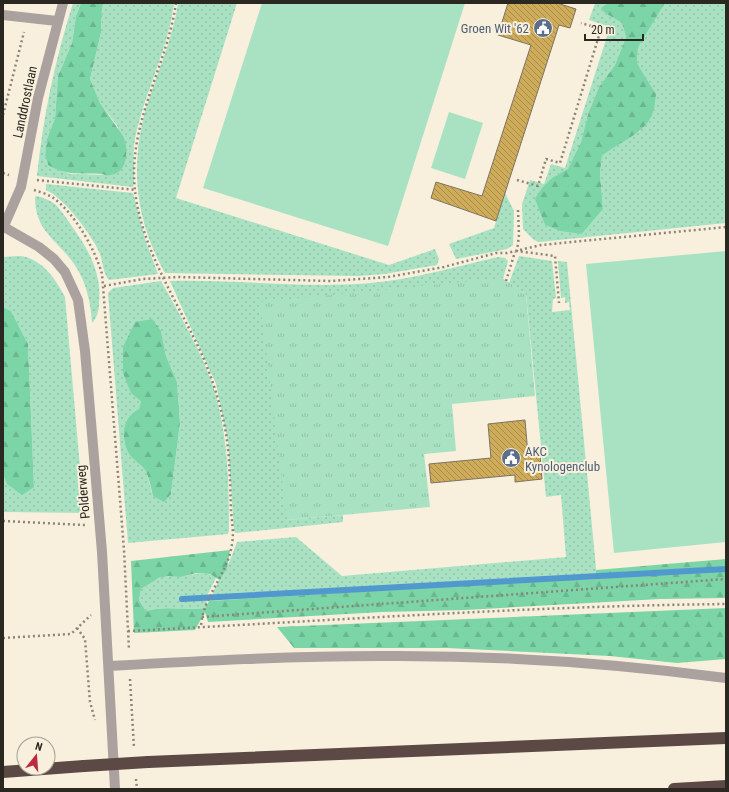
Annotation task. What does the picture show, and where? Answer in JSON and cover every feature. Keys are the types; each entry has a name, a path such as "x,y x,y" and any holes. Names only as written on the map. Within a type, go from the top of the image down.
{"highway":[{"path":"3,772 148,762 726,738"},
{"path":"674,789 726,786"}],"street":[{"name":"Landdrostlaan","path":"3,228 14,207 22,179 38,98 57,21 63,3"},
{"path":"3,15 57,21"},
{"name":"Polderweg","path":"3,228 39,247 54,259 65,272 78,300 85,351 99,525 109,666 115,789"},
{"path":"109,666 230,659 396,656 516,658 726,678"}],"path":[{"path":"176,3 167,44 142,119 136,146 134,172 138,206 147,239 203,358 214,385 224,424 230,482 232,544 226,562 205,606 201,626"},
{"name":"Landdrostlaan","path":"3,115 28,18"},
{"path":"517,180 538,186 546,159 560,163 601,29 581,23"},
{"path":"3,173 22,179 136,190"},
{"path":"506,281 516,251 519,235 518,210"},
{"path":"104,286 164,277 235,277 331,281 388,277 444,267 496,253 516,251 541,245 726,227"},
{"path":"516,251 555,256 559,303"},
{"path":"3,521 122,525"},
{"path":"202,617 726,579"},
{"path":"128,631 201,626 651,605 726,604"},
{"path":"127,611 135,750"},
{"path":"3,638 66,635 70,634 77,628 85,639 90,702 97,726"},
{"path":"136,774 137,789"}],"green space":[{"path":"73,3 81,3 76,16 72,43 58,76 55,118 47,139 45,155 48,165 70,174 111,175 118,172 123,165 118,127 100,103 90,79 101,33 102,8 104,3 174,3 171,21 161,57 138,127 134,145 133,187 37,176 50,88"},
{"path":"81,3 104,3 102,8 101,33 90,79 100,103 123,136 126,147 126,159 124,165 117,173 110,175 61,171 48,165 45,155 47,139 55,118 58,76 72,43 76,16"},
{"path":"178,3 237,3 176,198 389,265 435,249 439,259 437,265 385,274 359,276 165,273 148,236 143,218 139,199 137,160 143,120 167,48"},
{"path":"262,3 465,3 388,246 203,188"},
{"path":"595,3 608,3 602,9 605,13 622,23 626,37 615,65 599,87 588,114 581,142 568,170 556,175 541,214 545,225 582,234 603,209 600,173 602,156 614,145 640,131 656,94 637,63 638,46 665,3 726,3 726,223 539,242 534,240 523,229 522,204 530,180 544,184 551,164 565,168 610,27 589,20"},
{"path":"608,3 665,3 638,47 637,63 656,94 654,108 649,120 638,132 602,156 600,173 603,209 582,234 561,231 545,225 535,199 541,189 549,181 568,169 581,142 588,114 599,87 615,65 626,37 622,23 605,13 601,8"},
{"path":"449,112 483,123 465,179 431,168"},
{"path":"46,184 133,193 145,239 158,274 109,280 104,271 100,254 91,237 61,200 46,190"},
{"path":"505,193 514,211 513,245 507,249 456,259 449,244 494,228"},
{"path":"37,196 49,200 58,207 83,243 92,261 98,281 99,306 95,319 92,323 89,300 82,278 74,264 43,227 36,209 35,197"},
{"path":"726,251 726,542 614,553 586,264"},
{"path":"23,256 39,263 54,278 65,297 84,513 3,512 3,475 7,484 34,487 28,344 11,311 3,307 3,257"},
{"path":"519,256 552,261 556,298 553,299 552,312 570,310 569,302 565,303 565,297 561,298 558,261 567,262 597,579 496,583 209,601 219,580 216,578 207,596 207,608 161,608 146,611 139,600 141,589 158,579 165,577 206,574 211,575 220,580 229,563 237,542 296,537 342,576 566,557 561,495 546,497 526,294 509,283"},
{"path":"498,257 505,258 508,261 503,279 501,278 287,520 343,515 343,522 236,533 234,531 228,441 216,384 170,281 345,285 418,276"},
{"path":"502,278 526,294 535,396 452,404 456,451 424,454 430,507 287,520 260,302"},
{"path":"161,281 202,359 218,403 225,439 229,495 228,534 128,543 108,293 113,288","holes":["161,331 166,356 177,382 180,423 171,494 153,496 145,470 129,454 126,448 124,442 124,428 129,417 133,412 139,409"]},
{"path":"3,307 11,311 28,344 34,487 22,495 7,484 3,475"},
{"path":"152,319 161,331 166,356 177,382 180,423 171,494 164,502 153,496 146,473 129,454 124,442 124,428 126,422 133,412 139,409 141,401 131,393 123,373 123,347 135,322"},
{"path":"230,550 227,568 220,580 210,574 197,573 180,577 168,576 159,578 141,589 139,600 146,611 161,608 198,609 206,608 209,601 496,583 596,579 596,570 726,559 726,598 660,599 208,622 205,612 195,630 134,633 131,561"},
{"path":"726,608 726,659 677,663 610,656 447,648 294,648 277,627"}],"building":[{"path":"508,3 557,3 576,9 570,28 559,25 496,221 431,198 436,182 482,196 531,45 498,35"},
{"path":"525,420 528,455 540,454 542,479 515,482 515,475 431,483 429,464 491,458 488,424"}],"waterway":[{"path":"182,599 726,569"}],"place":[{"name":"Groen Wit '62","path":"543,28"},
{"name":"AKC Kynologenclub","path":"511,458"}]}
